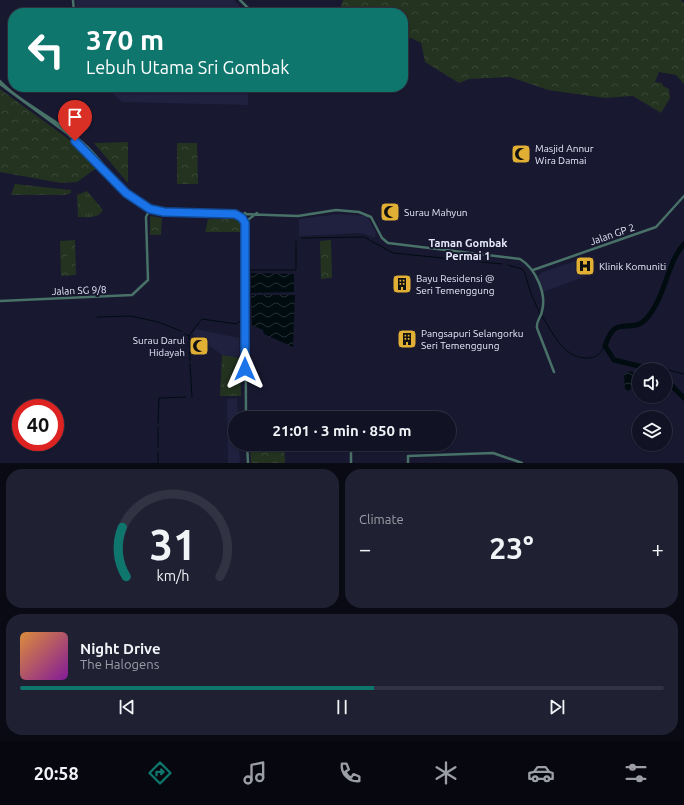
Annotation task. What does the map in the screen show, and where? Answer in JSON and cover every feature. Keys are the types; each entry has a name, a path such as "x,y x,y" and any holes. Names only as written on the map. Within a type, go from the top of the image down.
{"street":[{"path":"240,0 248,8"},
{"path":"0,80 8,87"},
{"path":"11,92 68,134 110,175 126,193 150,209 164,212 235,214 257,213 298,216 336,210 364,212 371,217 382,238 388,243 445,251 517,258 525,262 533,270 542,294 542,312 536,322 538,334 554,372"},
{"path":"14,92 63,126 84,143 110,175"},
{"name":"Jalan GP 2","path":"533,270 656,227 684,196"},
{"name":"Jalan SG 9/8","path":"0,300 130,296 148,280 146,217 150,209"},
{"path":"245,213 246,411"},
{"path":"245,223 257,213"},
{"path":"235,214 242,218 245,223"},
{"path":"247,451 248,463"},
{"path":"351,451 352,463"},
{"path":"408,463 408,456 493,453 522,463"}],"shaded area":[{"path":"76,0 234,0 241,8 76,8"},
{"path":"111,92 248,92 248,105 122,102"},
{"path":"339,214 367,216 376,233 375,238 362,233 299,236 299,219"},
{"path":"584,258 590,260 595,273 543,292 538,276 543,272"},
{"path":"196,329 239,338 240,358 222,355 193,334"},
{"path":"237,398 238,411 228,411 228,451 239,451 240,463 228,463 227,399"}],"green space":[{"path":"343,0 681,0 684,3 684,84 676,75 659,72 655,82 662,83 663,86 669,89 670,98 661,113 633,96 605,98 548,90 510,77 469,79 459,83 425,62 421,43 411,38 408,39 408,8 341,8"},
{"path":"0,89 74,143 98,167 77,182 61,183 0,172"},
{"path":"128,142 128,183 94,143"},
{"path":"177,143 197,143 198,184 177,184"},
{"path":"15,184 71,190 71,193 65,195 11,195"},
{"path":"87,191 103,210 99,215 78,217 77,195"},
{"path":"150,216 162,218 161,235 150,235"},
{"path":"240,219 240,232 205,232 208,220"},
{"path":"75,240 76,275 61,276 60,241"},
{"path":"331,240 332,278 321,279 320,241"},
{"path":"67,251 73,251 74,261 67,261"},
{"path":"222,355 240,358 241,396 220,396"},
{"path":"250,451 284,451 285,463 251,463"}],"water":[{"path":"251,273 294,274 294,292 251,293"},
{"path":"251,295 295,295 293,347 264,334 263,330 252,325"},
{"path":"630,371 632,372 632,387 629,391 625,389 624,374"}],"waterway":[{"path":"302,238 364,237 393,253 502,264"},
{"path":"248,270 296,270 296,241"},
{"path":"632,364 614,360 605,346 609,336 616,328 642,323 645,320 657,302 673,261 684,244"},
{"path":"508,265 522,269 525,273 530,291 540,314"},
{"path":"242,270 242,300"},
{"path":"190,361 189,336 200,321 202,319 236,324 242,320 242,306"},
{"path":"97,317 131,316 158,322 181,331"},
{"path":"542,316 559,343 577,357 595,357 605,346"},
{"path":"185,334 189,336"},
{"path":"190,364 192,397"},
{"path":"672,371 684,374"},
{"path":"672,386 684,398"},
{"path":"158,423 159,398 186,397"},
{"path":"158,427 158,447"},
{"path":"158,452 158,463"}],"place":[{"name":"Masjid Annur Wira Damai","path":"521,154"},
{"name":"Surau Mahyun","path":"390,212"},
{"name":"Klinik Komuniti","path":"585,266"},
{"name":"Bayu Residensi @ Seri Temenggung","path":"402,284"},
{"name":"Pangsapuri Selangorku Seri Temenggung","path":"407,339"},
{"name":"Surau Darul Hidayah","path":"199,346"}],"district":[{"name":"Taman Gombak Permai 1","path":"468,249"}],"route":[{"path":"75,141 86,150 126,193 140,204 150,209 164,212 235,214 242,218 245,223 245,369"}]}
